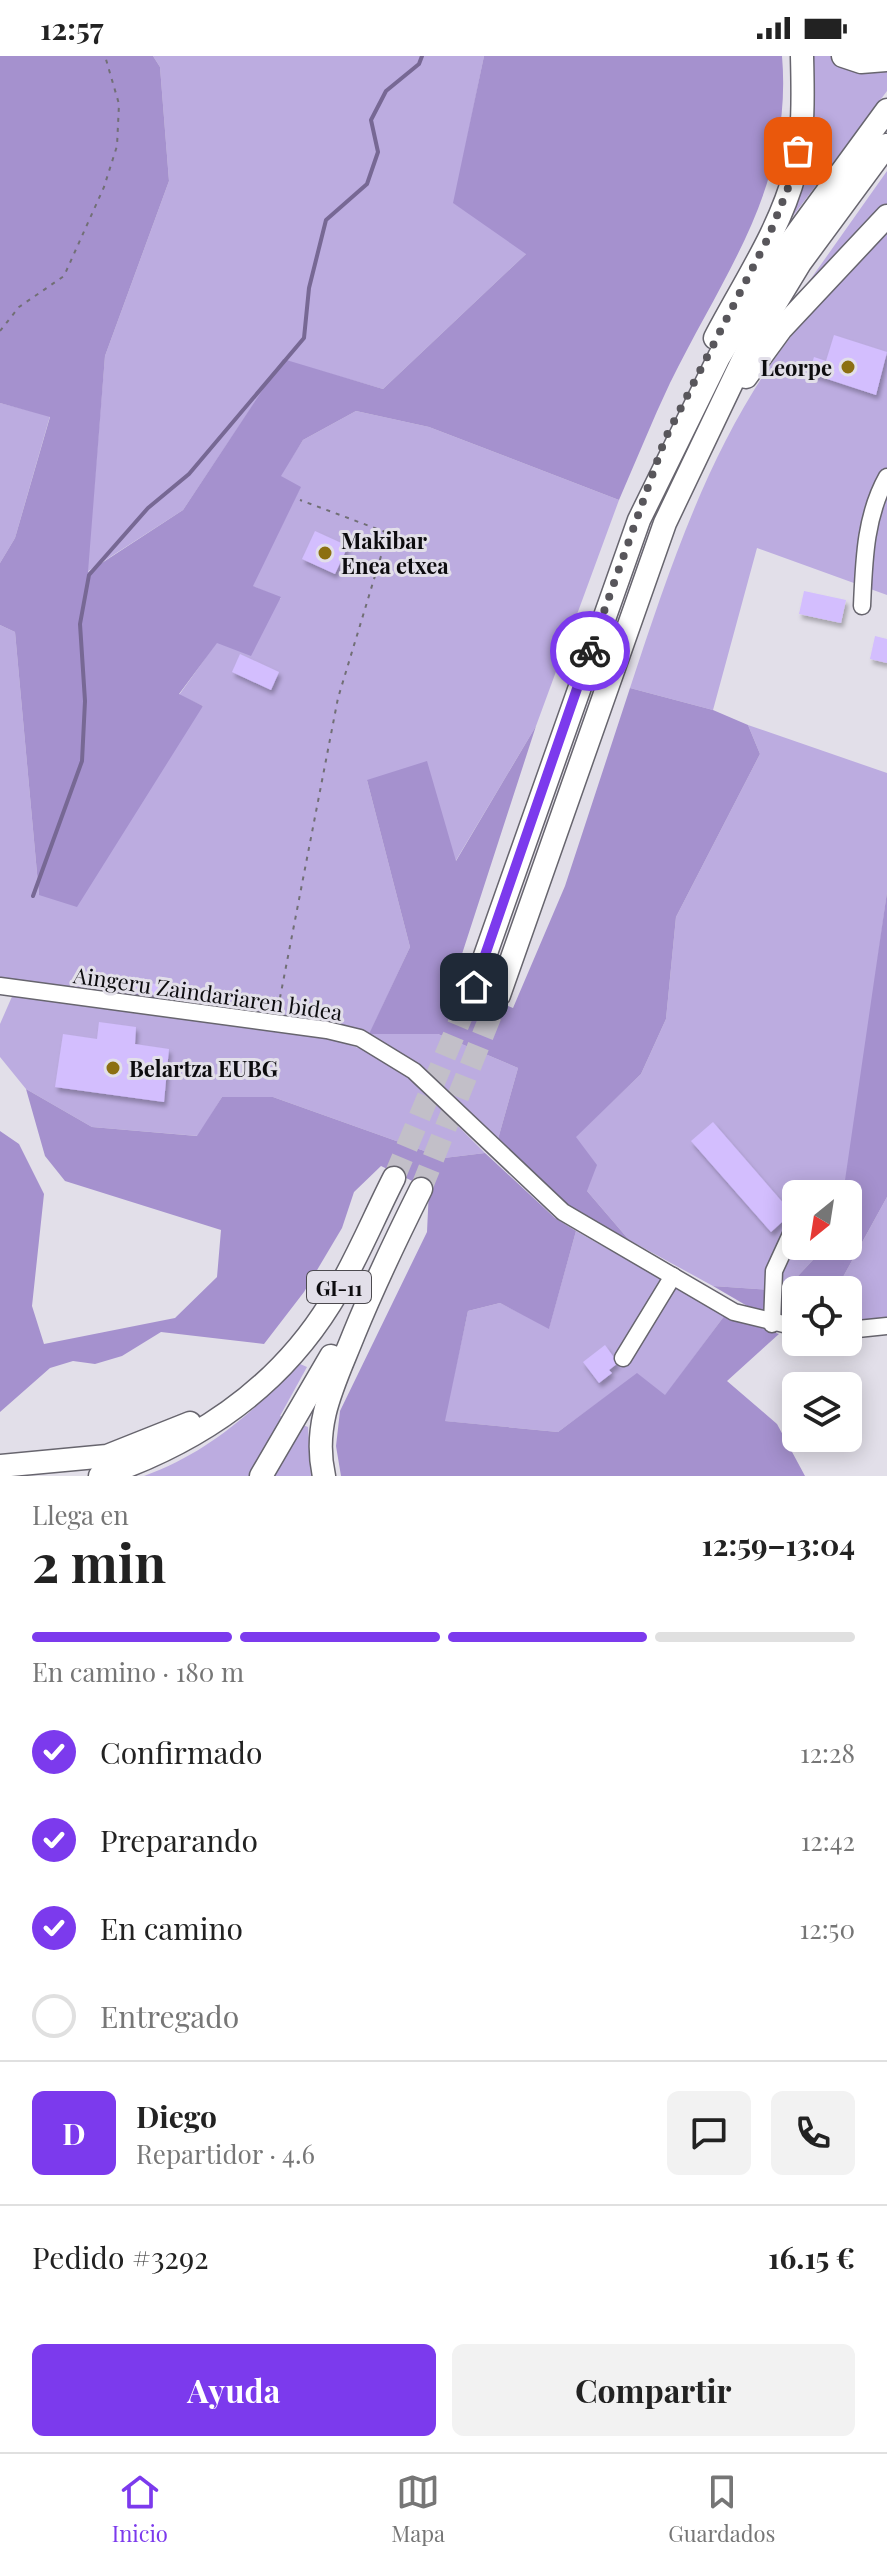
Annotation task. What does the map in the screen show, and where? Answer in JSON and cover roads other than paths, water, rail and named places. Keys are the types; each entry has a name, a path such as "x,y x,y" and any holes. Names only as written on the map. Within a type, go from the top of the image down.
{"highway":[{"path":"474,987 665,439 768,238 794,173 801,124 802,56"},
{"path":"843,56 861,62 887,60"},
{"path":"639,520 719,357 778,259 887,110"},
{"path":"499,995 665,523 749,347 781,293 887,145"},
{"path":"714,420 781,329 887,216"},
{"name":"GI-11","path":"100,1476 172,1450 229,1413 296,1352 331,1303 394,1178"},
{"name":"GI-11","path":"261,1476 380,1272 421,1189"},
{"path":"324,1476 320,1445 323,1414 331,1386 380,1272"},
{"path":"0,1466 107,1456 168,1434 265,1383"}],"street":[{"path":"862,606 865,547 877,495 887,477"},
{"name":"Aingeru Zaindariaren bidea","path":"0,986 275,1023 360,1038 385,1051 439,1092 563,1212 734,1312 782,1325"},
{"path":"772,1324 774,1271 782,1254"},
{"path":"623,1358 673,1276"},
{"path":"862,1329 887,1326"}],"waterway":[{"path":"33,896 82,761 85,701 80,624 89,575 148,508 189,474 304,338 309,288 326,220 367,184 378,152 371,120 386,91 419,64 422,56"}],"tunnel":[{"path":"394,1178 474,987"},
{"path":"421,1189 499,995"}],"place":[{"name":"Leorpe","path":"848,367"},
{"name":"Makibar Enea etxea","path":"325,553"},
{"name":"Belartza EUBG","path":"113,1068"}]}
